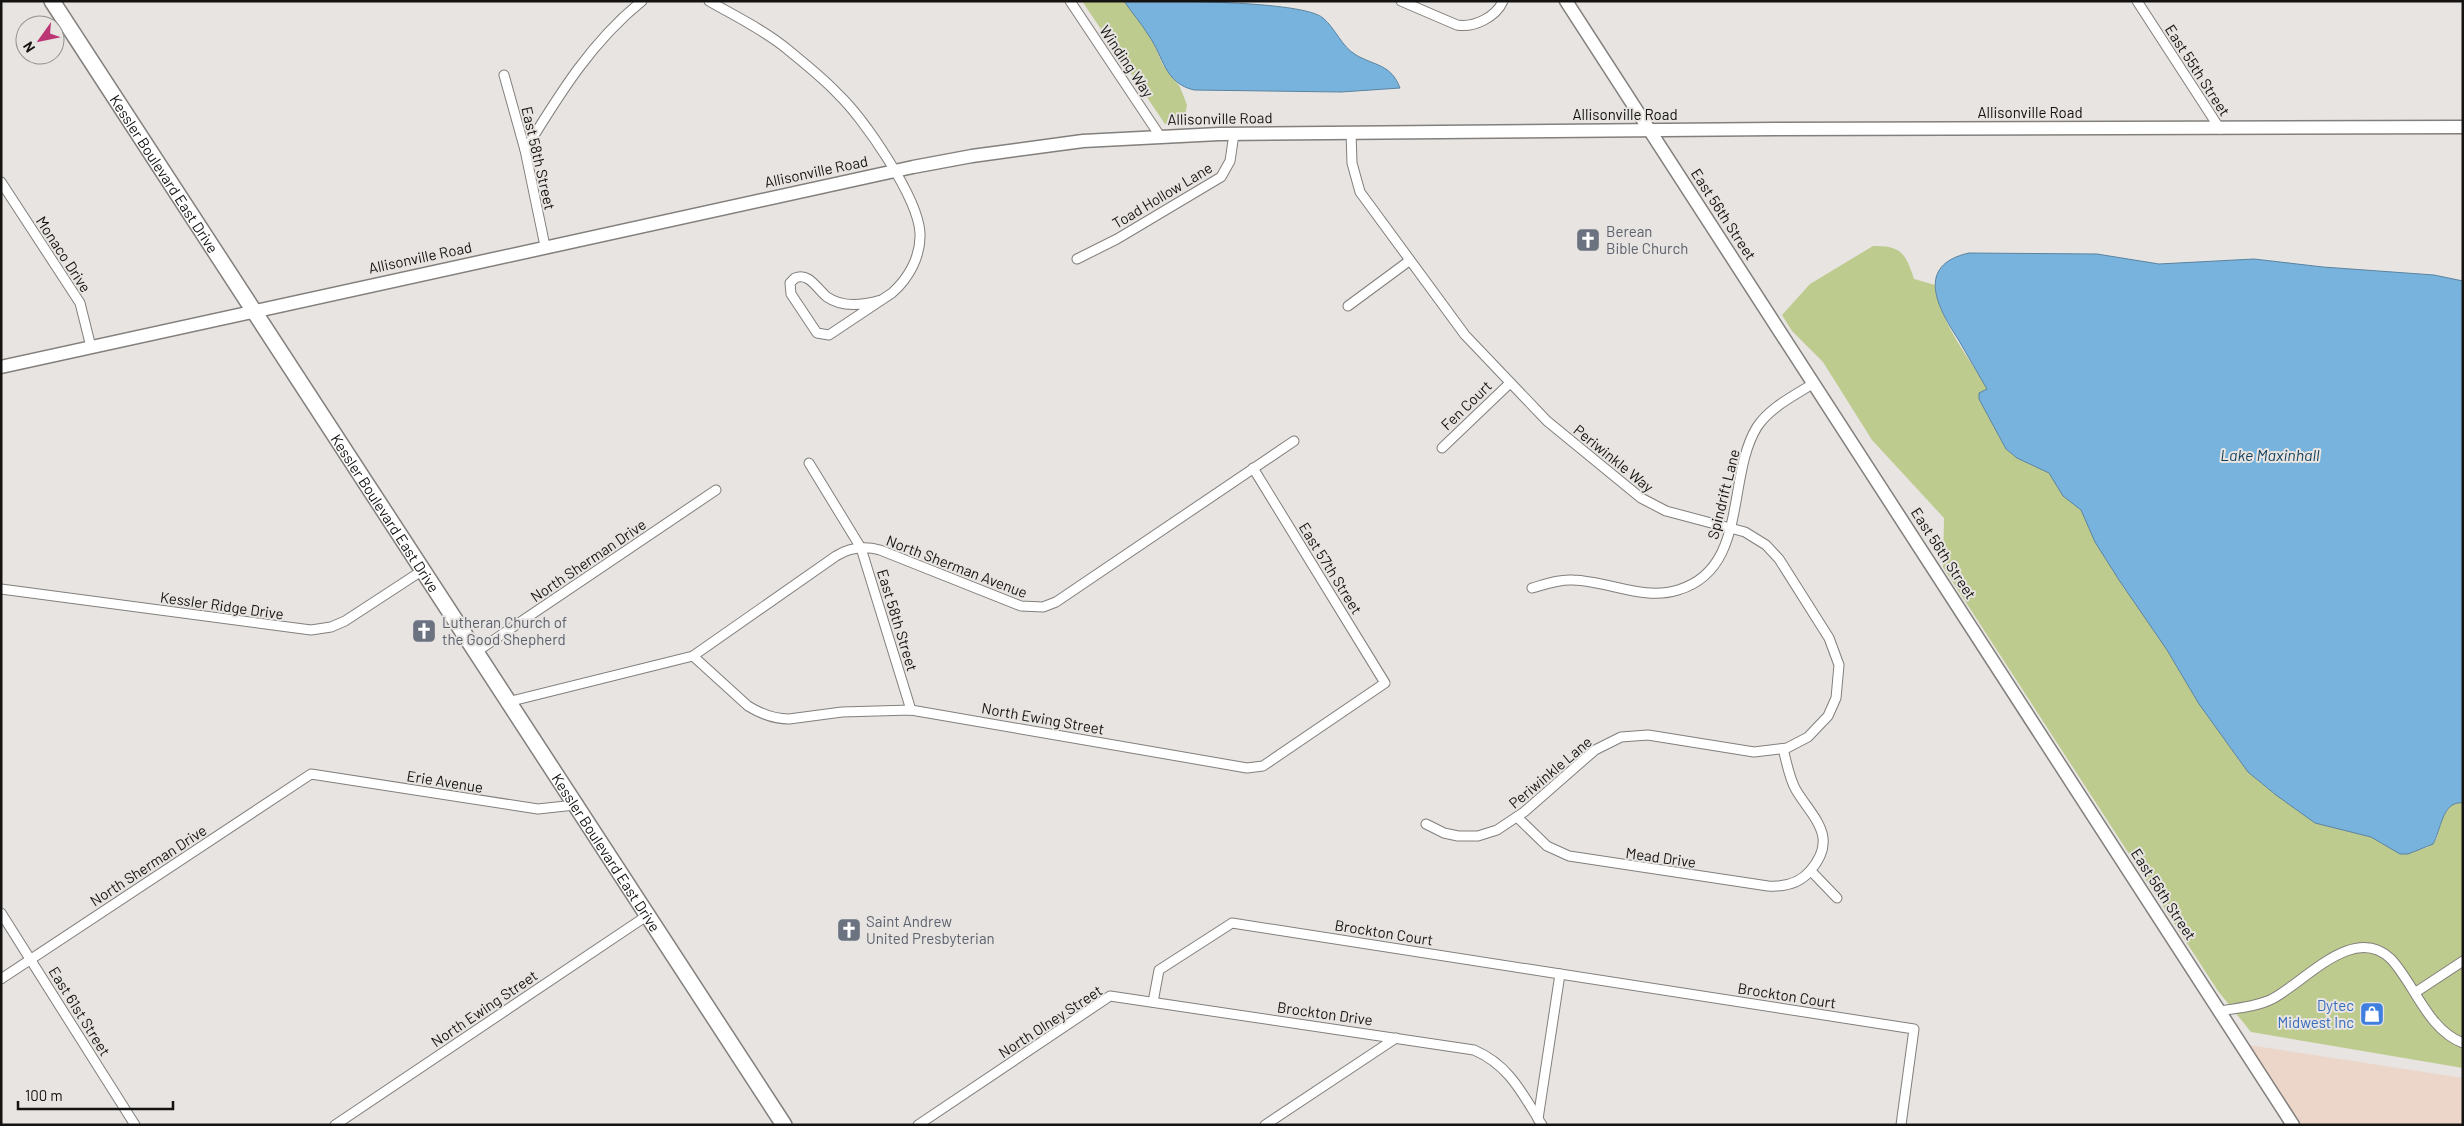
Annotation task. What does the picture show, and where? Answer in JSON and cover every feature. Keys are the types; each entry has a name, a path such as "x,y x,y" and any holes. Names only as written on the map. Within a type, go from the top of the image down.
{"main road":[{"name":"Kessler Boulevard East Drive","path":"52,1 784,1125"},
{"name":"East 56th Street","path":"1566,1 2293,1125"},
{"name":"Allisonville Road","path":"1,367 253,310 894,171 1038,146 1160,136 1351,132 2463,127"}],"street":[{"path":"525,150 587,55 608,32 642,1"},
{"path":"709,1 786,48 839,94 867,129 894,171 917,218 920,243 914,264 898,288 881,300 829,335 822,336 817,333 791,294 790,286 795,278 802,276 828,297 837,301 861,304 881,300"},
{"name":"Winding Way","path":"1070,1 1160,136"},
{"path":"1400,1 1462,26 1472,26 1489,16 1499,9 1503,1"},
{"name":"East 55th Street","path":"2137,1 2220,129"},
{"name":"East 58th Street","path":"504,76 525,150 545,246"},
{"name":"Periwinkle Way","path":"1351,132 1352,163 1358,187 1457,326 1547,421 1641,498 1666,511 1754,536 1773,552 1830,638 1839,665 1836,698 1828,716 1808,737 1784,750"},
{"name":"Toad Hollow Lane","path":"1077,260 1117,239 1220,176 1230,162 1234,134"},
{"name":"Monaco Drive","path":"1,182 80,303 91,347"},
{"path":"1348,306 1409,261"},
{"name":"Fen Court","path":"1442,448 1510,382"},
{"name":"Spindrift Lane","path":"1532,588 1572,580 1650,593 1679,590 1696,582 1714,566 1724,549 1749,446 1755,432 1771,412 1814,383"},
{"name":"North Sherman Avenue","path":"508,702 693,656 836,556 861,548 884,552 1020,606 1043,608 1056,602 1294,441"},
{"name":"East 58th Street","path":"809,463 861,548 911,710"},
{"name":"East 57th Street","path":"1253,468 1385,683"},
{"name":"North Sherman Drive","path":"476,652 716,490"},
{"name":"Kessler Ridge Drive","path":"1,590 300,629 321,630 345,621 423,570"},
{"name":"North Ewing Street","path":"693,656 748,706 756,712 775,718 789,719 890,709 911,710 1253,768 1270,762 1385,683"},
{"name":"Periwinkle Lane","path":"1426,824 1444,833 1468,837 1492,832 1517,817 1595,750 1609,741 1622,737 1648,735 1754,752 1784,750"},
{"path":"1784,750 1795,788 1817,818 1822,835 1820,854 1811,870 1837,898"},
{"name":"North Sherman Drive","path":"1,978 311,774"},
{"name":"Erie Avenue","path":"311,774 538,809 575,805"},
{"name":"Mead Drive","path":"1517,817 1535,837 1555,851 1597,861 1773,886 1796,882 1811,870"},
{"name":"East 61st Street","path":"1,913 136,1125"},
{"name":"North Ewing Street","path":"335,1125 648,915"},
{"name":"Brockton Court","path":"1153,1002 1159,970 1232,922 1914,1028 1901,1125"},
{"path":"2220,1011 2264,1002 2340,954 2362,946 2375,948 2387,955 2416,992 2436,1023 2450,1036 2463,1044"},
{"path":"2416,992 2463,962"},
{"path":"1540,1122 1560,974"},
{"name":"North Olney Street","path":"918,1125 1110,996 1153,1002"},
{"name":"Brockton Drive","path":"1153,1002 1473,1050 1492,1058 1509,1073 1540,1122"},
{"path":"1265,1125 1396,1038"}],"shaded area":[{"path":"2249,1045 2463,1078 2463,1125 2301,1125"}],"green space":[{"path":"1082,1 1124,1 1151,37 1163,65 1180,87 1187,105 1184,121 1165,124"},
{"path":"1873,246 1896,249 1905,257 1914,279 1935,285 1942,312 1949,326 1988,389 1979,399 2006,449 2017,458 2049,473 2063,496 2081,510 2095,542 2119,580 2167,650 2199,704 2248,772 2315,823 2371,837 2393,849 2415,851 2428,847 2437,838 2442,819 2451,805 2457,802 2463,803 2463,1068 2251,1032 2218,991 1943,567 1944,518 1872,440 1823,362 1792,331 1782,315 1810,284"}],"water":[{"path":"1124,1 1228,3 1288,8 1310,12 1323,18 1342,42 1356,55 1382,67 1392,74 1400,88 1341,92 1194,90 1184,87 1176,82 1166,68 1154,44"},
{"name":"Lake Maxinhall","path":"1969,253 2097,254 2159,264 2254,259 2323,267 2434,275 2463,281 2463,803 2456,803 2446,811 2433,844 2408,854 2400,854 2371,837 2315,823 2248,772 2199,704 2167,650 2119,580 2095,542 2081,510 2063,496 2049,473 2017,458 2006,449 1979,399 1979,393 1987,389 1943,314 1935,288 1936,277 1942,267 1952,259"}],"place":[{"name":"Berean Bible Church","path":"1588,240"},
{"name":"Lutheran Church of the Good Shepherd","path":"424,631"},
{"name":"Saint Andrew United Presbyterian","path":"849,930"},
{"name":"Dytec Midwest Inc","path":"2372,1014"}]}
